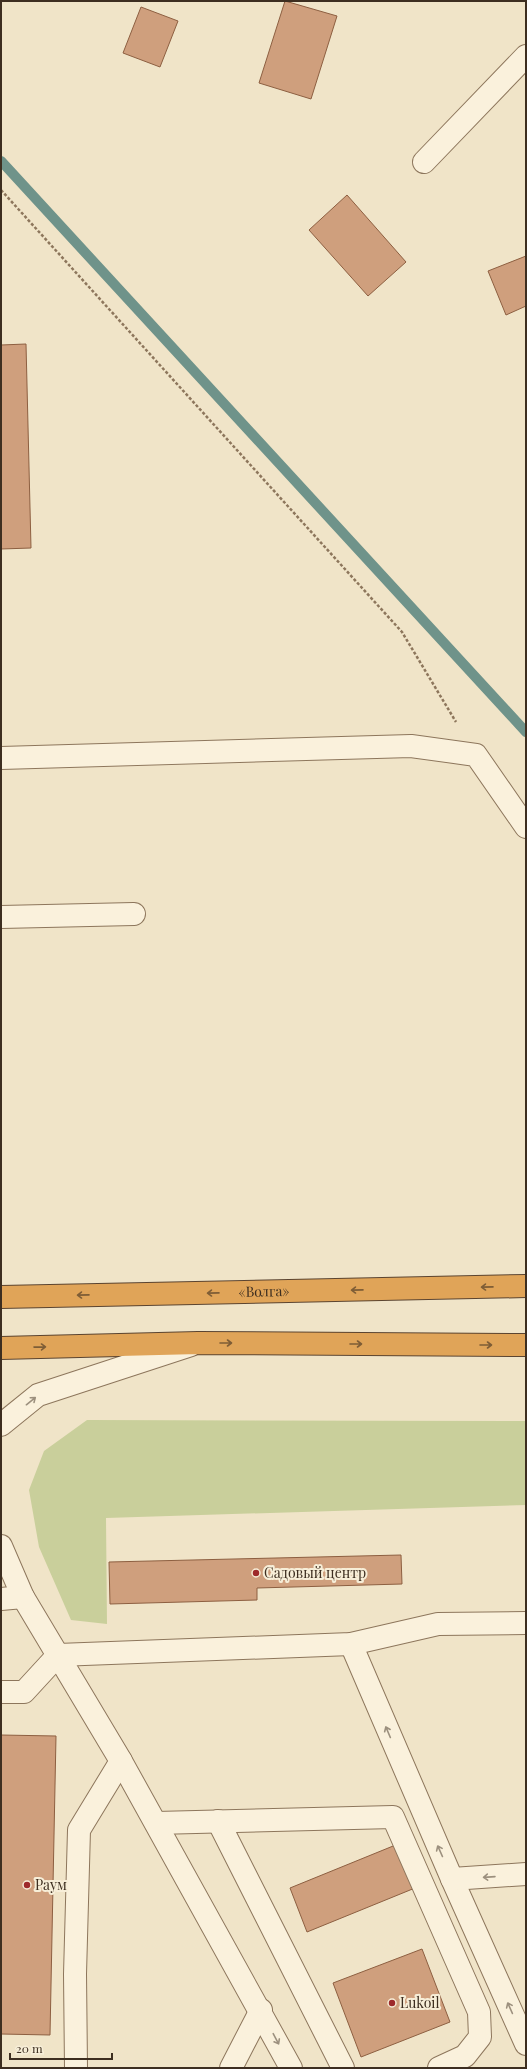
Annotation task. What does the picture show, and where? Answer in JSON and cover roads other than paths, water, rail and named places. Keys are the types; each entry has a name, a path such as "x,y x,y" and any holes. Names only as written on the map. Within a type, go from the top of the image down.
{"highway":[{"name":"«Волга»","path":"1,1297 526,1286"},
{"path":"1,1348 198,1343 526,1345"}],"street":[{"path":"424,162 526,56"},
{"path":"1,758 411,746 476,755 526,827"},
{"path":"1,917 134,914"},
{"path":"1,1425 38,1396 198,1343"},
{"path":"1,1546 23,1597 121,1761 291,2068"},
{"path":"1,1599 23,1597"},
{"path":"1,1692 24,1692 58,1655 351,1644 438,1624 526,1624"},
{"path":"351,1644 452,1880 526,2044"},
{"path":"76,2068 75,1974 79,1830 121,1761"},
{"path":"156,1823 393,1817 479,2012 480,2037 465,2056 439,2068"},
{"path":"218,1821 343,2068"},
{"path":"452,1880 526,1874"},
{"path":"231,2068 260,2010"}],"waterway":[{"path":"1,161 526,732"}],"place":[{"name":"Садовый центр","path":"256,1573"},
{"name":"Раум","path":"27,1885"},
{"name":"Lukoil","path":"392,2003"}]}
